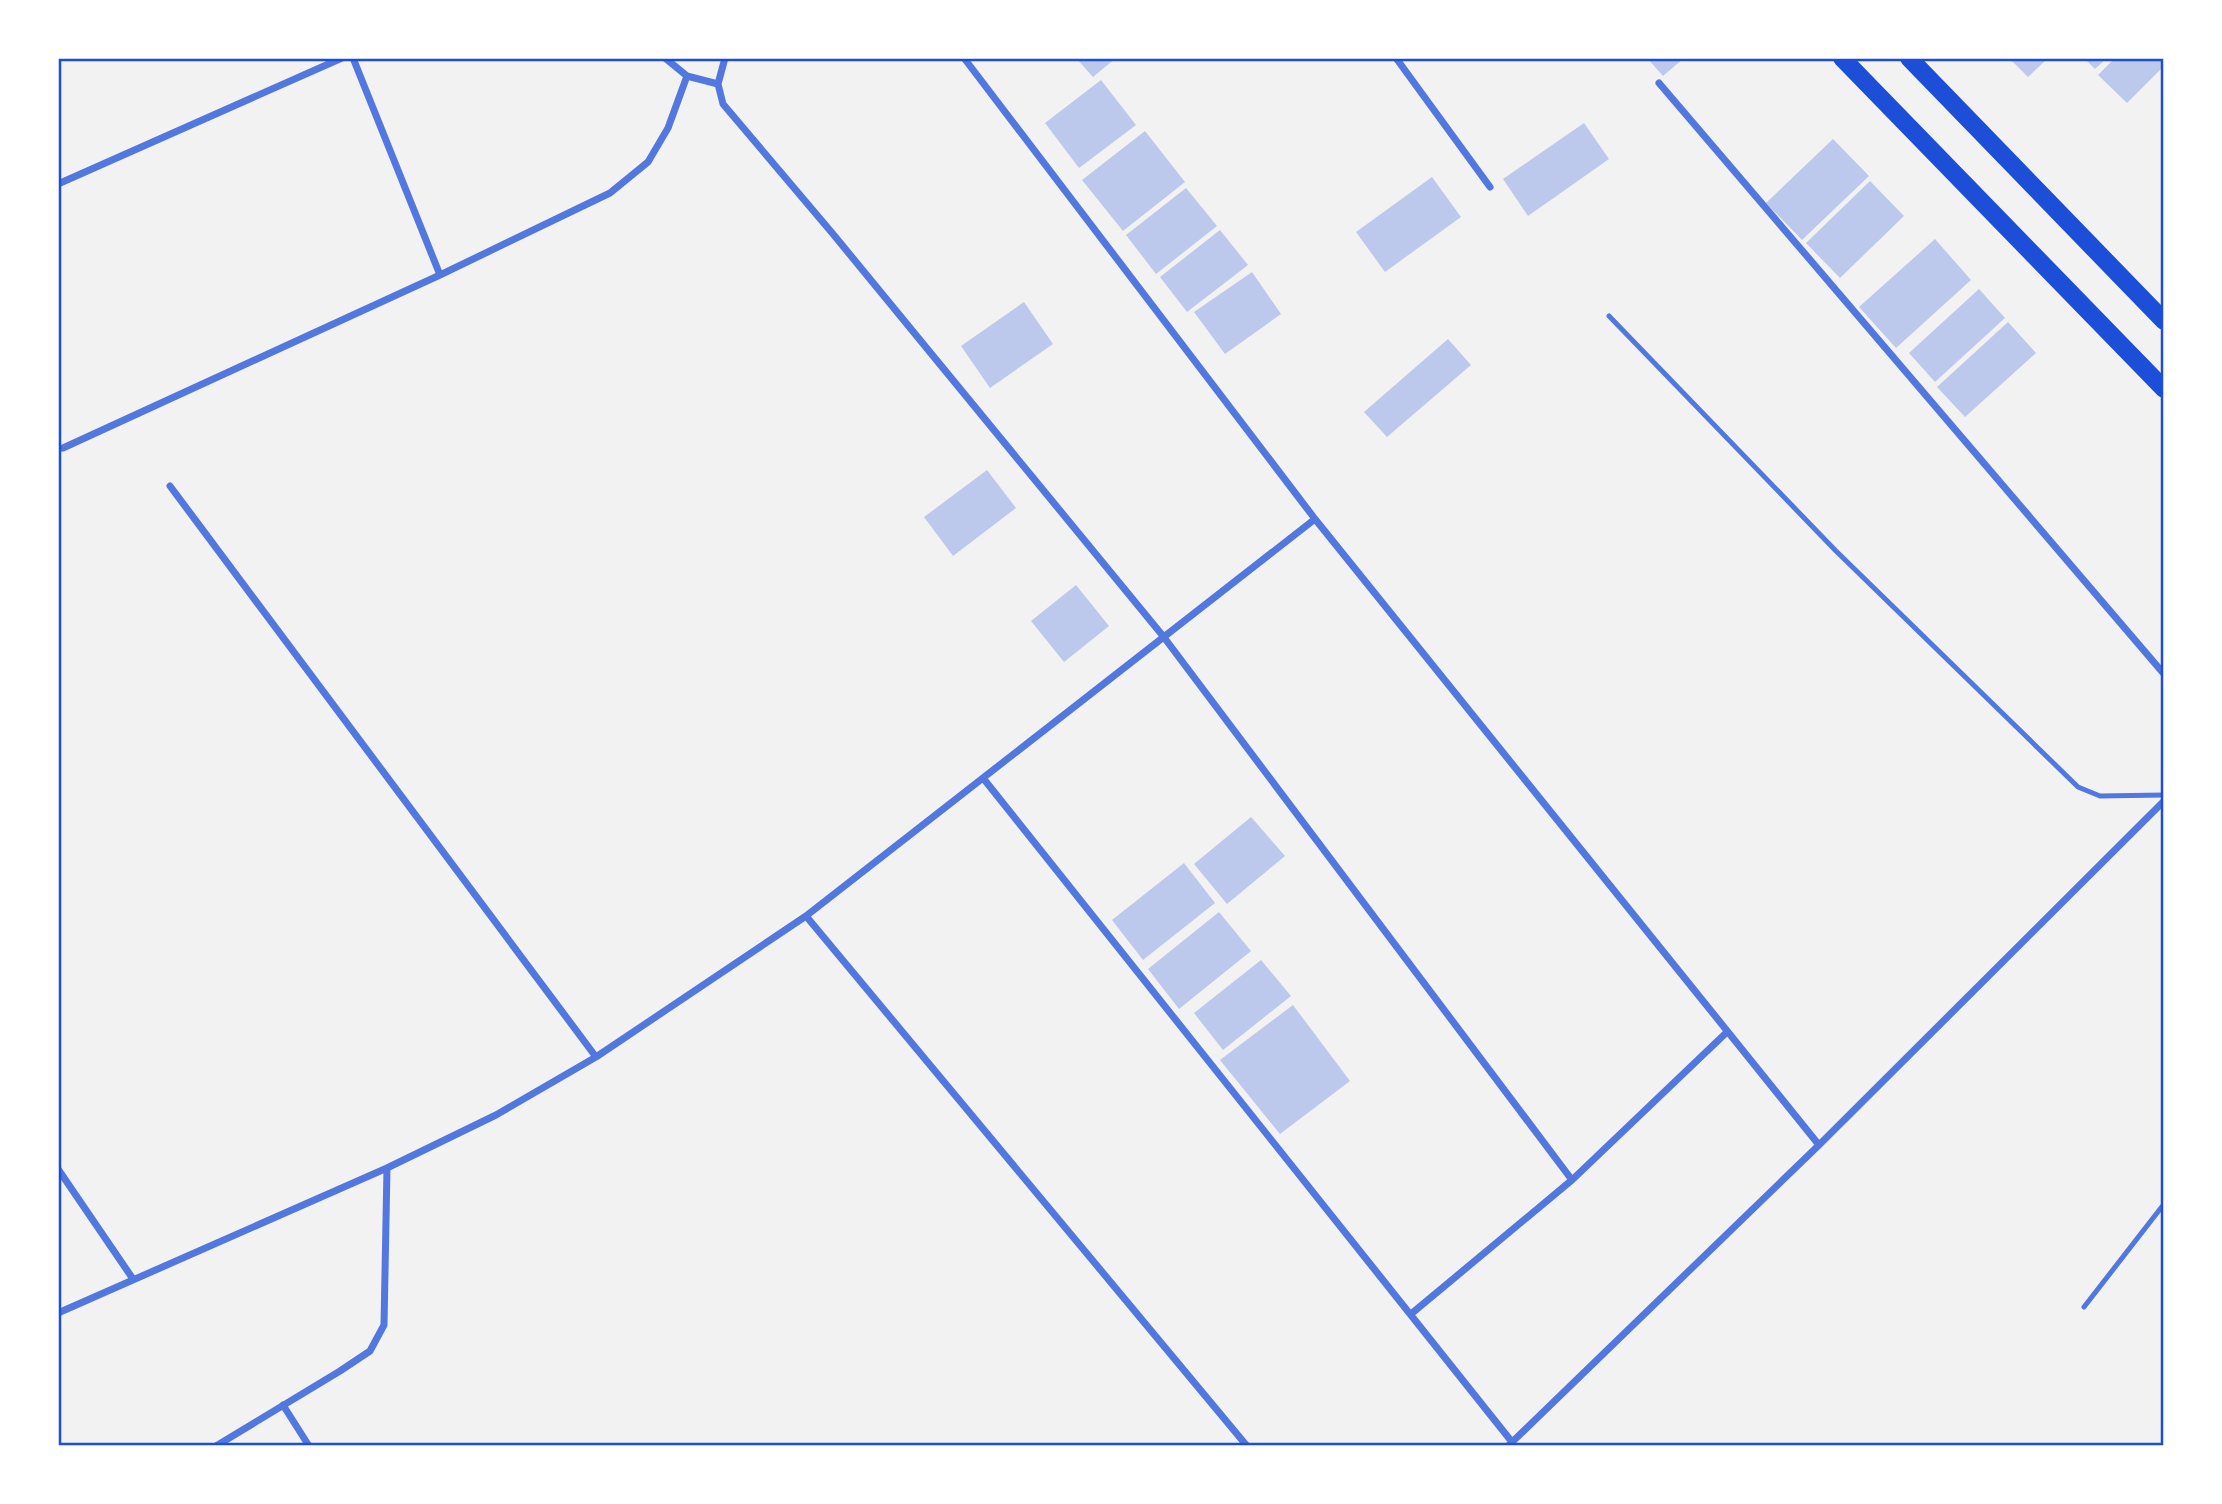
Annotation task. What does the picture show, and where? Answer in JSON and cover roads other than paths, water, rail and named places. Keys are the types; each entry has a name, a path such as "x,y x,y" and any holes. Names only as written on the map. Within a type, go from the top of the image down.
{"main road":[{"path":"1842,58 2164,389"},
{"path":"1909,58 2164,321"}],"street":[{"path":"58,184 342,58"},
{"path":"353,58 440,275"},
{"path":"665,58 687,76 718,84"},
{"path":"725,58 718,84 723,104 1163,636 1572,1181"},
{"path":"964,58 1315,519 1819,1145"},
{"path":"1396,58 1490,187"},
{"path":"63,448 610,194 648,162 668,128 687,76"},
{"path":"1659,83 2164,674"},
{"path":"170,486 596,1057"},
{"path":"58,1312 387,1168 496,1115 596,1057 806,916 1315,519"},
{"path":"983,778 1411,1314 1510,1444 1819,1145 2164,801"},
{"path":"806,916 1247,1446"},
{"path":"1411,1314 1572,1181 1727,1032"},
{"path":"216,1446 370,1351 384,1325 387,1168"},
{"path":"58,1169 133,1279"},
{"path":"283,1405 309,1446"}],"lane":[{"path":"1609,316 1836,551 2078,788 2100,796 2164,795"},
{"path":"2084,1307 2164,1204"}]}
